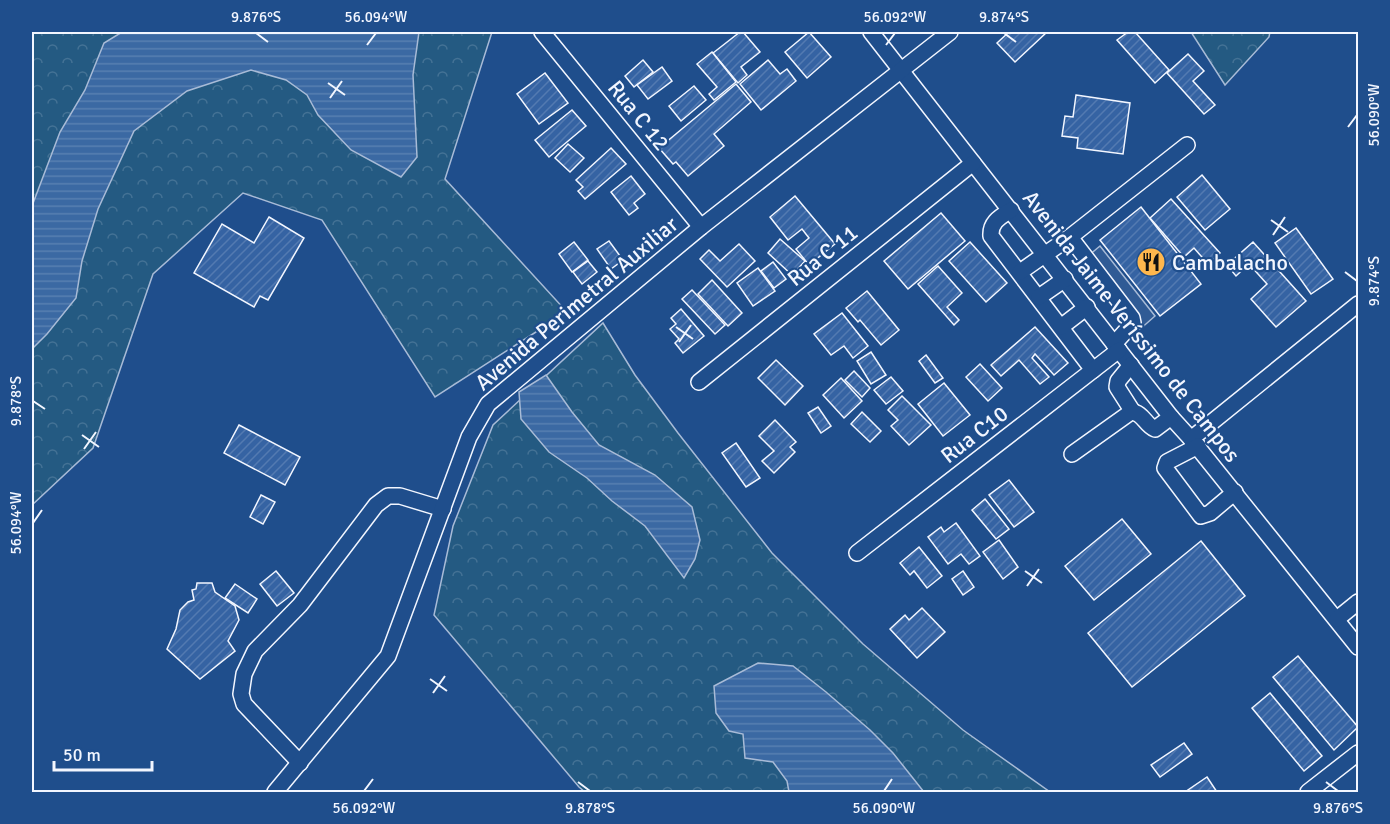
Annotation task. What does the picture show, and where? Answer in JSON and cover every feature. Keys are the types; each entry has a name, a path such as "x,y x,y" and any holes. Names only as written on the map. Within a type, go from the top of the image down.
{"street":[{"name":"Rua C 12","path":"542,32 701,227"},
{"name":"Avenida Jaime Veríssimo de Campos","path":"871,32 1047,254 1171,417 1195,442 1359,647"},
{"name":"Avenida Perimetral Auxiliar","path":"275,792 388,656 469,437 488,404 701,227 950,32"},
{"path":"1020,272 1070,237 1186,145"},
{"name":"Rua C 11","path":"699,381 973,163"},
{"path":"1011,210 994,222 990,229 991,236 1093,370"},
{"name":"Rua C10","path":"857,554 1093,370 1117,347 1131,326 1132,318 1070,237"},
{"path":"1039,297 1065,279"},
{"path":"1235,492 1210,513 1201,516 1165,468 1167,462 1195,442 1359,304"},
{"path":"1061,327 1087,307"},
{"path":"1131,365 1118,381 1117,387 1133,412 1142,416 1150,427 1155,429 1171,417"},
{"path":"1072,454 1125,415 1133,412"},
{"path":"300,763 244,704 241,694 244,674 255,651 300,605 376,505 388,496 400,496 442,509"},
{"path":"1337,619 1359,602"},
{"path":"1308,792 1359,753"}],"green space":[{"path":"32,32 492,32 445,179 567,312 435,397 322,220 243,193 153,274 93,448 32,505"},
{"path":"1191,32 1270,32 1269,37 1225,85"},
{"path":"603,323 635,375 772,553 863,644 963,730 1050,792 585,792 579,787 434,615 453,526 493,425"}],"shaded area":[{"path":"122,32 419,32 413,75 417,157 401,177 351,150 318,115 307,95 286,80 251,70 187,91 134,131 98,209 82,261 76,298 32,349 32,206 60,132 85,90 104,43"},
{"path":"1100,246 1155,316 1138,331 1082,261"},
{"path":"546,375 599,445 655,475 692,507 700,540 695,559 684,578 645,526 587,478 549,452 521,419 519,392"},
{"path":"758,663 793,666 870,730 893,753 924,792 789,792 787,781 773,762 745,758 743,734 729,731 716,713 714,686"}],"building":[{"path":"743,32 760,52 741,67 747,75 738,83 713,53"},
{"path":"809,32 831,57 807,78 785,52"},
{"path":"1009,32 1047,32 1015,62 997,43"},
{"path":"1128,32 1135,32 1169,70 1155,83 1117,40"},
{"path":"712,52 736,82 714,100 709,94 717,87 697,64"},
{"path":"1188,54 1204,71 1193,81 1215,105 1204,114 1167,73"},
{"path":"643,60 653,72 634,87 625,76"},
{"path":"768,60 780,74 787,69 796,81 761,110 740,84"},
{"path":"662,67 672,81 648,99 637,85"},
{"path":"545,73 568,103 539,124 517,94"},
{"path":"736,84 751,102 714,134 724,146 688,176 659,148"},
{"path":"694,86 706,100 681,121 669,106"},
{"path":"1076,95 1130,103 1123,154 1077,148 1078,138 1062,136 1065,116 1073,117"},
{"path":"572,110 586,126 549,157 535,140"},
{"path":"568,144 584,158 570,172 555,158"},
{"path":"611,148 626,164 585,199 578,191 583,187 576,180"},
{"path":"1202,175 1230,209 1205,230 1177,197"},
{"path":"631,176 645,194 634,203 638,208 629,215 611,192"},
{"path":"795,196 835,244 809,265 796,249 809,238 802,229 788,240 770,217"},
{"path":"1171,199 1220,253 1208,264 1194,248 1184,257 1150,218"},
{"name":"Cambalacho","path":"1141,207 1201,284 1160,316 1100,240"},
{"path":"941,213 965,241 908,289 884,261"},
{"path":"269,217 304,238 268,300 260,296 254,307 194,273 222,224 254,243"},
{"path":"1296,228 1333,279 1311,294 1275,243"},
{"path":"780,239 805,261 792,275 768,253"},
{"path":"609,241 623,260 611,269 597,249"},
{"path":"574,242 588,260 572,272 559,254"},
{"path":"970,242 1007,283 986,302 949,261"},
{"path":"1253,242 1306,301 1276,327 1251,299 1267,284 1249,264 1236,276 1227,265"},
{"path":"739,244 755,261 727,287 700,259 709,250 720,261"},
{"path":"588,261 597,272 582,284 573,272"},
{"path":"773,262 786,279 774,288 761,271"},
{"path":"938,266 962,293 947,307 959,320 954,325 918,284"},
{"path":"758,268 775,291 753,306 737,283"},
{"path":"712,280 742,313 728,326 698,294"},
{"path":"692,290 725,325 715,334 682,299"},
{"path":"867,291 899,330 881,345 860,320 858,322 846,308"},
{"path":"681,309 704,336 683,353 675,343 679,339 670,329 676,324 671,318"},
{"path":"842,313 868,346 853,358 844,346 831,355 814,334"},
{"path":"1035,327 1068,363 1054,375 1035,354 1032,358 1049,377 1040,384 1019,360 1001,376 991,365"},
{"path":"871,352 886,375 871,384 857,361"},
{"path":"926,355 943,378 935,383 919,361"},
{"path":"776,360 803,386 785,405 758,378"},
{"path":"980,364 1002,388 988,401 966,377"},
{"path":"854,371 870,388 862,397 845,380"},
{"path":"891,377 903,391 886,404 874,390"},
{"path":"841,378 862,401 844,418 823,395"},
{"path":"944,383 970,415 943,436 918,404"},
{"path":"902,396 931,425 909,445 891,426 898,420 888,410"},
{"path":"818,407 831,426 821,433 808,413"},
{"path":"862,412 881,431 870,442 851,424"},
{"path":"775,420 796,442 790,447 795,452 774,473 762,461 774,451 759,436"},
{"path":"239,425 300,457 285,485 224,453"},
{"path":"736,443 760,478 746,487 722,453"},
{"path":"1009,480 1034,512 1014,527 989,495"},
{"path":"261,495 275,502 263,524 250,517"},
{"path":"985,499 1009,529 996,539 972,510"},
{"path":"1122,519 1151,554 1094,600 1065,566"},
{"path":"956,523 980,556 969,564 961,554 948,564 928,537 941,527 944,532"},
{"path":"999,540 1018,567 1003,579 983,552"},
{"path":"1201,541 1245,596 1132,687 1088,633"},
{"path":"919,547 942,576 927,588 914,571 910,575 900,563"},
{"path":"276,571 294,593 277,606 260,584"},
{"path":"963,571 974,587 963,595 952,579"},
{"path":"197,583 212,583 215,592 235,606 239,620 228,641 235,651 200,679 167,649 176,629 180,610 188,602 194,600 192,590 196,589"},
{"path":"235,584 257,599 248,613 225,598"},
{"path":"922,608 945,632 917,658 890,629 905,615 909,620"},
{"path":"1298,656 1358,727 1334,750 1273,677"},
{"path":"1270,693 1322,756 1304,771 1252,708"},
{"path":"1184,743 1192,754 1160,777 1151,765"},
{"path":"1207,777 1217,792 1185,792"}],"place":[{"name":"Cambalacho","path":"1151,262"}]}
